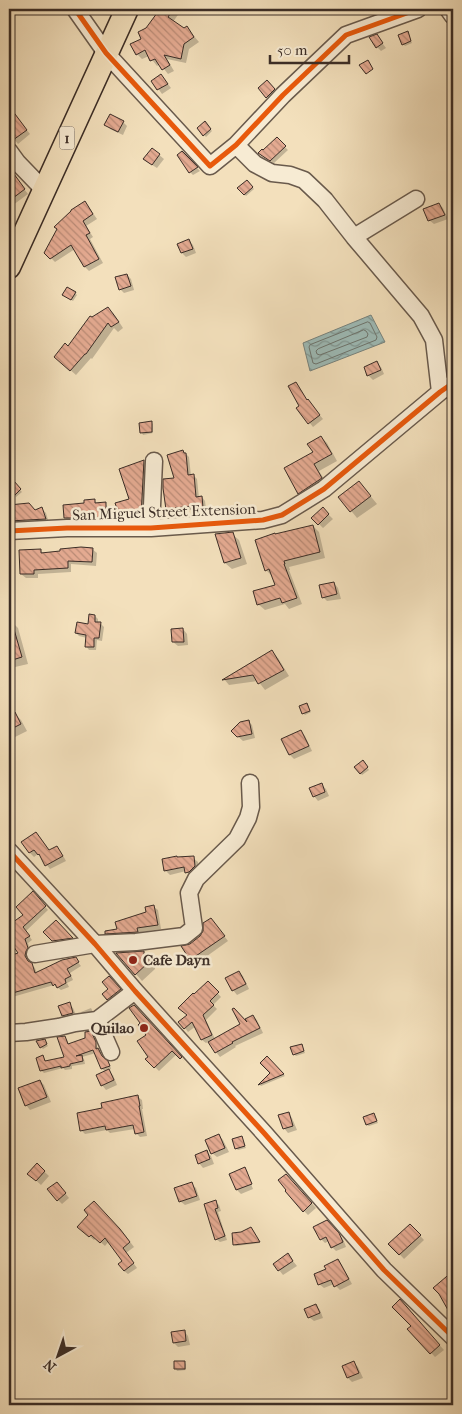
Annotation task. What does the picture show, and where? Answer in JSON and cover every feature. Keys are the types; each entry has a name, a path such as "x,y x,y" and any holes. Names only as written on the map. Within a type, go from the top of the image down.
{"highway":[{"name":"1","path":"9,267 127,9"}],"street":[{"path":"75,9 106,53 210,166 236,145 283,95 346,35 418,9"},
{"path":"448,9 453,16"},
{"name":"San Miguel Street Extension","path":"9,531 67,528 151,528 263,520 282,515 324,489 447,388 434,340 421,316 325,200 304,180 290,175 272,173 255,164 236,145"},
{"path":"11,160 44,190"},
{"path":"354,237 416,199"},
{"path":"151,528 154,461"},
{"path":"35,954 95,944 136,942 184,936 194,928 189,893 196,879 237,838 248,818 251,807 250,783"},
{"path":"9,851 95,944 135,992 264,1133 384,1270 453,1336"},
{"path":"9,1033 43,1030 96,1020 135,992"},
{"path":"96,1020 111,1052"}],"water":[{"path":"371,315 385,342 310,371 303,343"}],"building":[{"path":"160,9 173,9 168,17 184,28 187,26 194,37 184,44 181,59 164,55 170,65 162,70 155,59 150,61 145,50 136,55 130,44 141,39 138,32 146,28"},
{"path":"408,31 411,41 402,45 398,35"},
{"path":"377,34 383,43 376,48 369,37"},
{"path":"368,60 373,69 366,74 359,65"},
{"path":"161,74 168,84 157,90 151,81"},
{"path":"267,80 275,89 266,98 258,88"},
{"path":"9,106 27,130 13,140 9,135"},
{"path":"110,114 124,121 118,132 104,125"},
{"path":"205,121 211,129 203,136 197,128"},
{"path":"277,137 286,146 270,161 258,153"},
{"path":"152,148 160,154 152,165 143,159"},
{"path":"182,151 198,167 189,173 177,155"},
{"path":"14,174 25,189 9,201 9,178"},
{"path":"247,180 253,187 244,195 237,188"},
{"path":"85,201 93,214 83,221 90,233 86,235 99,259 84,267 71,245 50,259 44,253 57,229 54,227 71,210"},
{"path":"439,203 445,215 428,221 423,209"},
{"path":"189,239 193,249 181,253 177,244"},
{"path":"127,274 131,286 119,290 115,277"},
{"path":"67,287 76,292 71,300 62,295"},
{"path":"108,307 119,322 111,327 108,323 86,354 70,371 54,357 65,343 68,346 90,316 92,317"},
{"path":"377,361 381,370 367,376 364,367"},
{"path":"296,382 307,400 320,415 308,424 296,408 299,406 288,386"},
{"path":"152,421 152,432 140,433 139,423"},
{"path":"321,436 332,454 314,464 322,478 298,494 284,468 313,452 307,444"},
{"path":"183,450 186,453 188,475 194,474 196,497 202,496 203,508 210,507 211,514 192,515 191,506 175,508 176,516 167,517 163,479 174,478 167,455"},
{"path":"144,460 141,517 120,518 115,503 129,499 119,469"},
{"path":"14,481 21,489 14,496 9,490 9,486"},
{"path":"359,481 371,496 350,512 338,497"},
{"path":"95,499 95,503 106,502 106,518 64,518 63,505 84,503 84,500"},
{"path":"29,503 35,510 42,507 46,519 9,521 9,505"},
{"path":"323,507 329,514 318,525 311,518"},
{"path":"313,525 320,552 284,561 297,598 282,603 280,598 257,605 253,591 275,585 269,569 265,571 255,540 275,533"},
{"path":"233,532 241,558 224,563 215,534"},
{"path":"81,547 93,548 92,562 68,561 68,568 34,570 34,574 20,574 19,550 41,549 41,553"},
{"path":"334,582 337,594 322,598 319,585"},
{"path":"89,614 95,615 95,622 101,622 99,638 94,638 94,647 85,647 86,635 75,633 77,622 88,624"},
{"path":"9,619 11,619 22,657 9,661"},
{"path":"183,628 184,642 172,642 171,629"},
{"path":"272,650 284,670 258,684 253,675 222,680"},
{"path":"307,703 310,711 302,714 299,706"},
{"path":"15,712 21,724 9,730 9,715"},
{"path":"249,720 252,734 237,737 231,731 240,722"},
{"path":"301,730 309,746 289,755 281,739"},
{"path":"363,760 368,767 360,774 354,767"},
{"path":"322,783 325,792 313,797 309,788"},
{"path":"36,832 49,850 57,846 63,856 45,866 39,854 34,850 29,853 21,842"},
{"path":"177,856 194,856 195,866 185,873 184,867 164,871 162,859"},
{"path":"33,891 46,906 23,927 30,936 25,939 28,948 25,956 32,963 35,973 62,960 76,957 79,962 67,969 71,976 65,979 66,983 57,988 51,982 9,994 9,956 18,953 9,940 9,925 23,915 16,907"},
{"path":"154,905 158,925 137,928 138,932 105,934 105,931 117,929 115,922 146,912 145,907"},
{"path":"211,918 225,936 190,960 181,946 190,944 200,936 203,931 203,923"},
{"path":"56,920 73,938 52,941 43,932"},
{"path":"144,951 144,956 149,957 149,962 135,975 116,953"},
{"path":"239,971 246,984 232,991 225,978"},
{"path":"109,976 121,989 107,1000 102,994 108,989 102,982"},
{"path":"208,981 219,992 210,1001 214,1005 203,1015 212,1035 201,1040 192,1022 184,1029 178,1022 187,1015 178,1008"},
{"path":"70,1002 73,1013 62,1016 58,1006"},
{"path":"134,1005 182,1057 180,1059 172,1051 154,1068 145,1059 148,1057 137,1041 146,1035 129,1008"},
{"path":"234,1008 247,1022 245,1019 253,1015 260,1028 215,1053 208,1042 240,1024 232,1009"},
{"path":"91,1031 96,1042 96,1049 98,1048 110,1066 101,1069 93,1050 76,1056 82,1055 83,1061 70,1064 70,1066 40,1071 36,1058 43,1055 45,1061 64,1057 57,1037 65,1036 68,1044 85,1038 85,1032"},
{"path":"45,1039 47,1044 40,1048 36,1041"},
{"path":"302,1044 304,1051 293,1055 290,1047"},
{"path":"267,1056 284,1074 258,1085 270,1073 260,1063"},
{"path":"109,1069 114,1080 101,1086 96,1075"},
{"path":"40,1080 47,1097 25,1106 18,1088"},
{"path":"138,1095 144,1132 135,1134 133,1125 106,1130 105,1126 80,1131 77,1113 102,1108 101,1103"},
{"path":"289,1112 293,1126 283,1129 278,1115"},
{"path":"374,1113 377,1121 366,1125 363,1117"},
{"path":"219,1134 225,1148 211,1154 205,1140"},
{"path":"242,1136 245,1146 235,1149 232,1139"},
{"path":"207,1150 210,1159 198,1164 195,1155"},
{"path":"37,1163 45,1171 36,1181 27,1174"},
{"path":"245,1167 252,1184 236,1190 229,1174"},
{"path":"286,1174 312,1203 303,1212 278,1180"},
{"path":"57,1182 66,1193 57,1201 47,1189"},
{"path":"192,1182 197,1196 179,1202 174,1188"},
{"path":"216,1200 218,1208 215,1209 225,1236 215,1240 204,1204"},
{"path":"94,1201 130,1242 123,1248 134,1263 124,1271 118,1264 122,1261 105,1238 100,1243 77,1227 88,1215 84,1210"},
{"path":"327,1220 339,1233 343,1242 331,1248 326,1237 320,1240 313,1227"},
{"path":"410,1224 421,1235 399,1255 388,1244"},
{"path":"251,1227 260,1242 233,1245 232,1233 241,1232"},
{"path":"288,1253 293,1261 278,1271 273,1264"},
{"path":"338,1259 349,1279 334,1287 331,1280 318,1285 314,1274 326,1269 324,1266"},
{"path":"453,1271 453,1319 439,1294 433,1288"},
{"path":"400,1299 440,1345 430,1354 407,1329 411,1326 392,1307"},
{"path":"316,1304 320,1313 308,1318 304,1309"},
{"path":"185,1330 186,1341 173,1343 171,1332"},
{"path":"174,1361 185,1361 185,1369 174,1369"},
{"path":"354,1361 359,1373 347,1378 342,1366"}],"cycle path":[{"path":"75,9 106,53 210,166 236,145 283,95 346,35 418,9"},
{"path":"9,531 67,528 151,528 263,520 282,515 324,489 453,383"},
{"path":"9,851 95,944 384,1270 453,1337"}],"place":[{"name":"Cafe Dayn","path":"133,960"},
{"name":"Quilao","path":"144,1028"}]}
